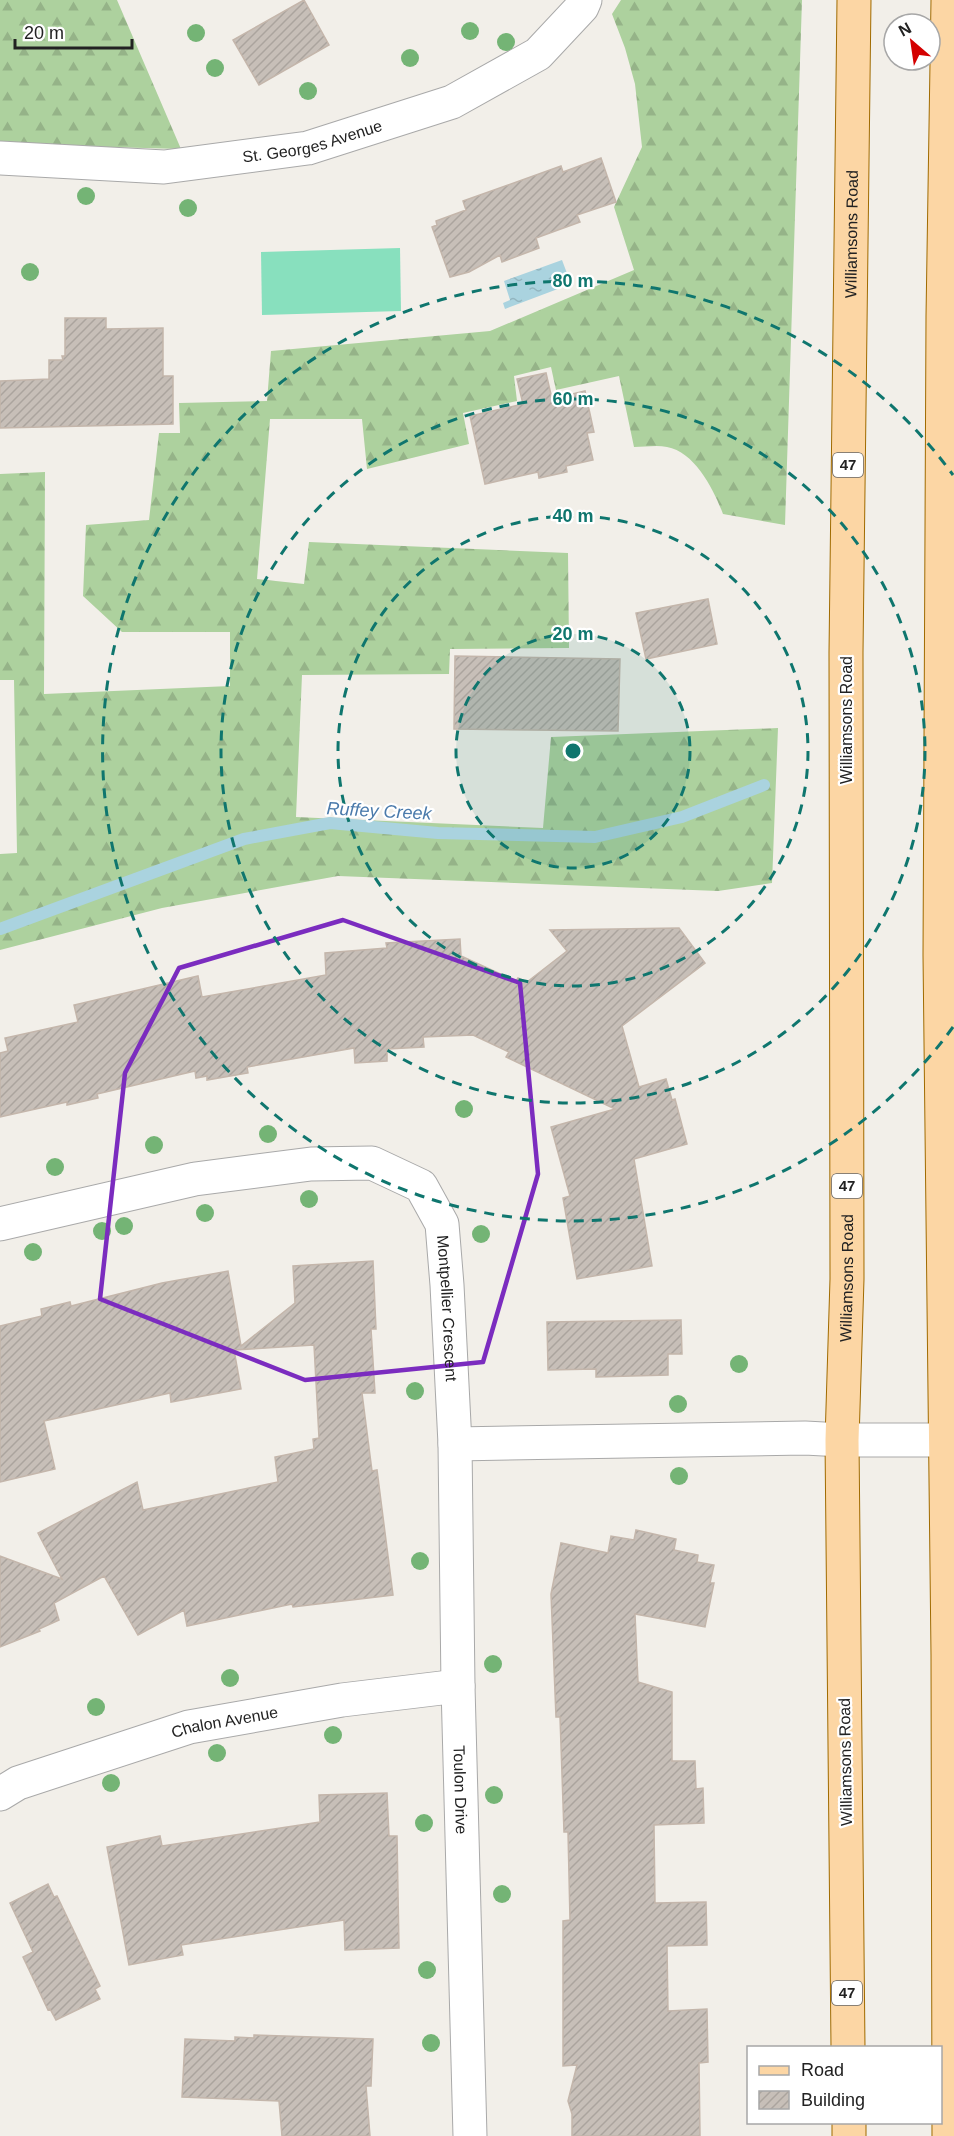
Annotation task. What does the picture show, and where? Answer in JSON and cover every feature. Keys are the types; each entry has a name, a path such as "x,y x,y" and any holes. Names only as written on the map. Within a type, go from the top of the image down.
{"main road":[{"name":"Williamsons Road","path":"848,2046 842,1440 847,1279 846,653 854,0"},
{"path":"948,0 943,329 940,955 946,1440 949,2136"}],"street":[{"name":"St. Georges Avenue","path":"0,158 164,167 308,148 452,102 538,54 582,7 585,0"},
{"name":"Montpellier Crescent","path":"0,1224 195,1179 311,1164 372,1163 421,1186 442,1224 455,1444"},
{"path":"455,1444 780,1438 946,1440"},
{"name":"Toulon Drive","path":"455,1444 458,1686 470,2136"},
{"name":"Chalon Avenue","path":"0,1794 18,1783 189,1727 342,1700 458,1686"}],"highlighted area":[{"path":"343,920 520,983 538,1174 483,1362 305,1380 100,1299 125,1073 179,968"}],"green space":[{"path":"0,0 117,0 181,149 0,144"},
{"path":"621,0 802,0 785,525 723,514 702,473 686,456 667,447 634,447 619,376 556,390 551,367 514,376 517,401 463,413 469,444 367,469 362,419 270,419 257,579 304,584 309,542 568,553 569,648 450,649 449,674 302,675 296,817 543,828 551,737 778,728 772,883 718,891 338,876 162,908 0,950 0,854 17,853 14,680 0,680 0,474 45,472 44,694 230,686 230,632 122,632 83,596 86,525 149,520 159,433 180,433 179,403 267,401 271,351 490,331 634,270 614,207 642,147 635,84 612,14"},
{"path":"400,248 401,311 262,315 261,252"}],"water":[{"path":"562,260 571,284 505,309 503,303 510,300 504,281"}],"building":[{"path":"304,0 329,45 259,85 233,40"},
{"path":"601,158 616,202 577,215 580,222 536,238 539,248 502,262 500,255 469,272 450,277 432,227 437,225 436,221 466,210 463,201 561,166 563,172"},
{"path":"65,318 106,318 106,329 163,328 163,376 173,376 173,424 0,428 0,381 49,379 49,360 63,360 62,356 65,356"},
{"path":"546,373 552,399 585,391 594,432 587,433 593,460 566,466 567,472 539,478 538,472 485,484 470,416 523,404 517,379"},
{"path":"708,599 717,644 646,659 636,613"},
{"path":"455,656 620,659 618,731 454,729"},
{"path":"679,928 705,963 622,1026 639,1087 666,1079 672,1100 675,1099 687,1144 634,1159 652,1266 577,1279 563,1198 570,1196 551,1127 615,1109 506,1057 509,1052 473,1035 423,1037 424,1047 387,1049 387,1061 355,1063 354,1048 247,1067 248,1073 207,1080 207,1076 196,1078 195,1071 97,1094 98,1098 67,1105 67,1102 0,1117 0,1053 8,1051 5,1038 78,1022 74,1005 198,976 202,997 326,975 325,953 387,948 386,943 460,939 461,956 516,981 518,978 527,982 567,951 550,930"},
{"path":"373,1261 376,1329 371,1329 375,1393 362,1393 372,1471 377,1470 393,1595 293,1607 292,1604 187,1626 184,1610 138,1635 104,1576 54,1603 59,1620 39,1629 40,1631 0,1647 0,1556 62,1579 38,1533 137,1482 143,1510 278,1482 275,1457 314,1449 313,1439 319,1438 314,1345 234,1350 241,1389 171,1402 170,1393 44,1421 55,1469 0,1482 0,1326 42,1316 41,1309 70,1302 71,1306 162,1283 228,1271 241,1346 295,1303 293,1266"},
{"path":"681,1320 682,1354 668,1354 668,1375 596,1377 596,1369 548,1370 547,1322"},
{"path":"636,1530 676,1539 674,1550 698,1555 697,1562 714,1565 710,1583 714,1583 705,1627 635,1614 638,1682 672,1692 672,1761 695,1761 696,1789 703,1788 704,1823 654,1825 655,1903 706,1902 707,1945 667,1946 668,2011 707,2009 708,2062 699,2063 700,2136 572,2136 572,2114 568,2101 577,2065 563,2066 563,1921 570,1920 568,1832 564,1832 560,1717 556,1717 551,1594 561,1543 608,1553 611,1536 634,1540"},
{"path":"387,1793 389,1836 397,1836 399,1948 345,1950 344,1920 181,1945 183,1955 129,1965 107,1847 160,1836 162,1846 320,1822 319,1795"},
{"path":"48,1884 54,1897 57,1896 100,1986 95,1989 100,1999 56,2020 50,2009 48,2010 23,1957 33,1952 10,1903"},
{"path":"254,2035 373,2039 371,2086 366,2086 370,2136 282,2136 279,2101 182,2097 185,2039 235,2041 235,2037 254,2038"}],"waterway":[{"name":"Ruffey Creek","path":"0,929 244,839 330,823 438,833 595,837 682,817 764,785"}]}
